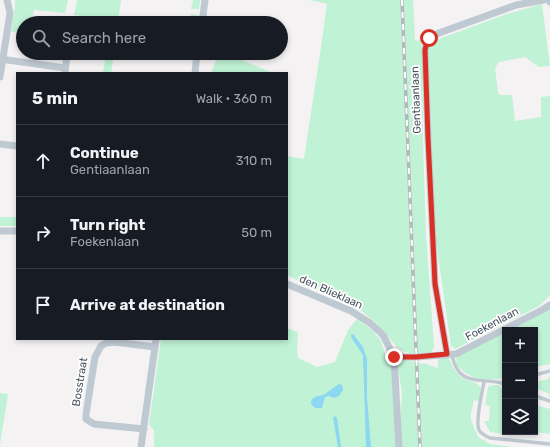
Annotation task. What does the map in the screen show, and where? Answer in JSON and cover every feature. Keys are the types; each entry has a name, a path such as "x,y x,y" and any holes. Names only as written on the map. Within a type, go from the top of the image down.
{"street":[{"path":"0,77 1,60 10,13 7,0"},
{"path":"203,16 205,0"},
{"name":"Gentiaanlaan","path":"449,355 435,284 425,50 427,42 429,38 439,33 516,5 544,0"},
{"path":"1,60 65,71 66,60"},
{"path":"194,72 196,60"},
{"path":"0,144 16,146"},
{"path":"0,231 16,231"},
{"name":"den Blieklaan","path":"288,284 351,311 370,323 383,335 394,357"},
{"name":"Foekenlaan","path":"394,357 449,355 463,352 550,305"},
{"path":"141,447 156,340"},
{"name":"Bosstraat","path":"144,429 94,424 86,419 86,414 95,357 101,346 106,343 114,342 155,347"},
{"path":"394,357 396,371 399,447"}],"lane":[{"path":"449,355 458,371 465,378 484,382 495,381 502,383"},
{"path":"538,374 550,371"},
{"path":"484,382 478,416 479,430 482,434 490,438 550,444"},
{"path":"538,397 550,401"}],"green space":[{"path":"15,0 68,0 65,13 34,10 33,16 16,16 16,32 11,32"},
{"path":"77,0 121,0 119,16 74,15"},
{"path":"193,0 200,0 199,9 191,9"},
{"path":"310,0 413,0 415,41 422,40 426,235 434,346 431,354 409,353 403,351 397,347 375,322 363,312 288,275 288,156 304,159 327,4"},
{"path":"542,4 550,66 539,67 525,57 499,62 495,68 499,95 512,95 515,121 541,117 541,97 550,96 550,295 539,306 455,349 451,346 435,234 428,50 431,44 436,40 504,15"},
{"path":"191,14 198,15 198,16 191,16"},
{"path":"105,60 113,60 111,72 103,72"},
{"path":"216,60 242,60 271,72 211,72"},
{"path":"0,217 16,217 16,226 0,226"},
{"path":"550,308 550,364 538,366 538,327 515,327"},
{"path":"357,319 372,330 381,341 387,360 391,364 394,379 396,447 154,447 154,430 149,425 161,340 288,340 288,328 298,332 298,358 317,367 335,362 348,330"},
{"path":"502,334 502,378 487,379 473,377 465,373 456,364 457,356"},
{"path":"448,357 455,370 461,377 474,382 481,388 479,401 474,400 471,413 471,420 478,437 490,444 515,447 401,447 400,425 402,392 397,363 403,359 438,368 438,361 440,358"},
{"path":"550,375 550,394 538,389 538,381 548,379"},
{"path":"498,385 502,388 502,434 490,432 484,421 489,421 490,406 485,405 488,387"},
{"path":"0,393 8,394 0,444"},
{"path":"538,406 550,409 550,434 538,433"}],"water":[{"path":"351,334 353,334 363,347 367,359 367,397 371,447 366,447 363,355 351,337"},
{"path":"339,384 342,385 343,390 339,396 334,398 329,396 325,397 322,408 315,408 311,404 312,399 325,394"},
{"path":"335,416 337,418 341,447 338,447 333,418"}],"railway":[{"path":"402,0 420,447"}],"route":[{"path":"394,357 416,357 447,354 435,284 425,50 429,38"}]}
